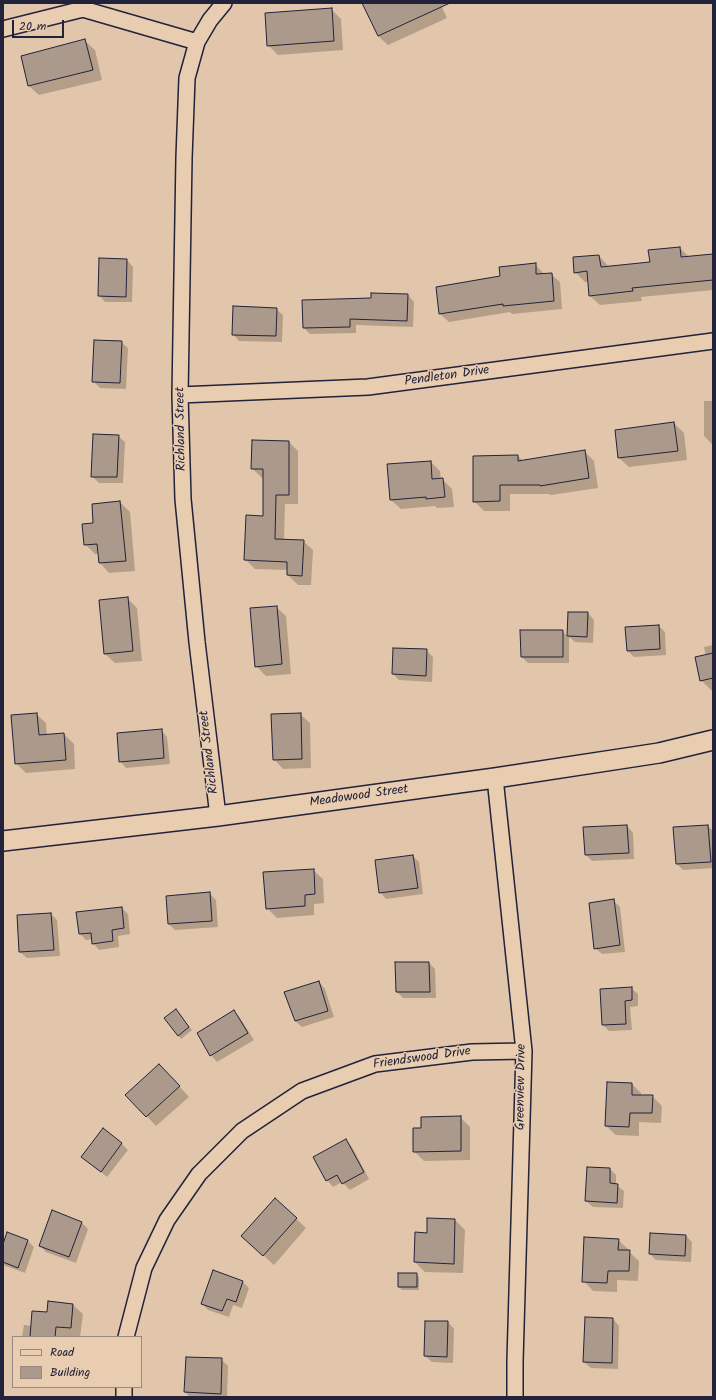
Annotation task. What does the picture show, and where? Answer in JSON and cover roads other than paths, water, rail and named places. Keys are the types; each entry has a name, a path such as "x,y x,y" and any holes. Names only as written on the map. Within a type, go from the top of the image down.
{"street":[{"name":"Richland Street","path":"218,816 196,642 185,515 180,395 184,158 187,85 197,42 210,20 224,3"},
{"path":"3,29 83,9 197,42"},
{"name":"Pendleton Drive","path":"180,395 368,387 713,341"},
{"name":"Meadowood Street","path":"3,841 218,816 496,778 659,753 713,740"},
{"name":"Greenview Drive","path":"496,778 524,1051 515,1345 515,1397"},
{"name":"Friendswood Drive","path":"126,1336 144,1268 167,1220 199,1174 242,1131 302,1092 375,1064 472,1052 524,1051"}]}
